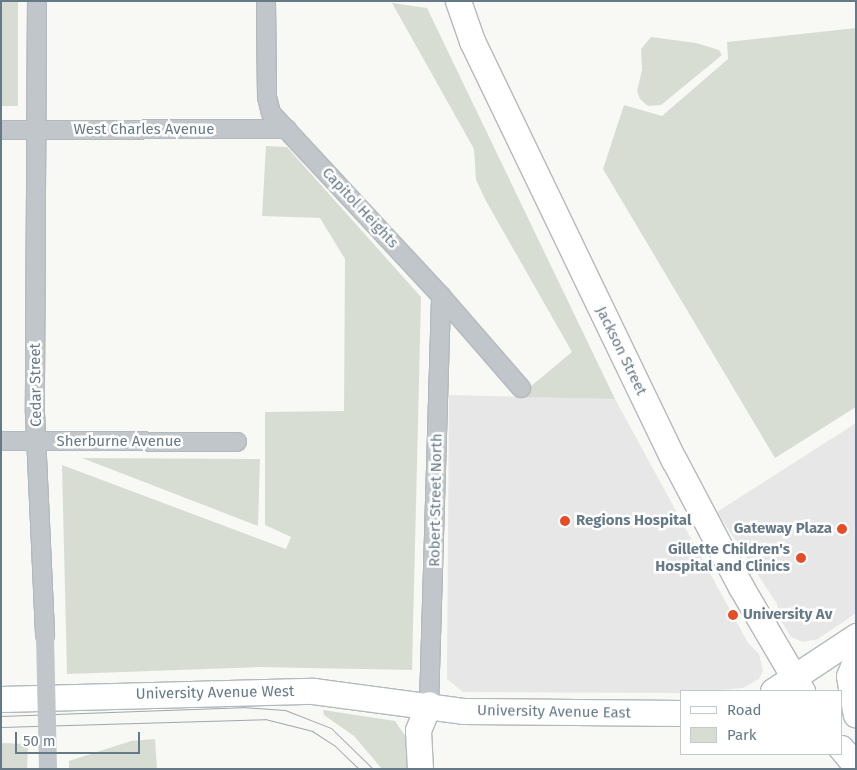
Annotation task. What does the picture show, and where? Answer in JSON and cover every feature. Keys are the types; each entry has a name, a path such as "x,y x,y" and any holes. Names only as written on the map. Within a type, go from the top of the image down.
{"street":[{"name":"Cedar Street","path":"37,1 35,130 37,442 48,769"},
{"name":"Capitol Heights","path":"266,1 268,97 271,113 441,296 521,388"},
{"name":"Jackson Street","path":"458,1 472,41 685,483 741,587 798,684"},
{"name":"West Charles Avenue","path":"1,130 287,129"},
{"name":"Robert Street North","path":"436,769 436,730 429,704 441,296"},
{"name":"Sherburne Avenue","path":"1,441 237,442"},
{"path":"777,690 798,684 856,636"},
{"path":"856,660 849,684 856,714"},
{"name":"University Avenue West","path":"1,699 304,691 429,704"},
{"name":"Robert Street North","path":"420,769 418,730 429,704"},
{"name":"University Avenue East","path":"429,704 463,711 680,713"},
{"path":"842,749 856,766"}],"shaded area":[{"name":"Regions Hospital","path":"449,395 615,399 748,643 759,654 763,671 759,679 743,688 680,690 680,693 463,692 447,679"},
{"name":"Gillette Children's Hospital and Clinics","path":"856,423 856,613 818,639 803,642 791,637 780,619 777,604 717,512"}],"green space":[{"path":"1,1 18,1 18,106 1,106"},
{"path":"392,3 427,8 615,399 518,397 572,352 486,201 476,180 474,149"},
{"path":"856,28 856,407 775,458 603,169 624,105 662,116 728,59 727,42"},
{"path":"651,37 696,43 719,50 722,55 661,105 648,106 640,99 637,91 642,70 641,49"},
{"path":"266,146 287,147 421,297 412,670 260,667 67,674 62,465 286,549 291,537 265,525 265,412 344,411 345,259 320,218 262,216"},
{"path":"82,458 260,459 258,526"},
{"path":"323,710 395,721 406,737 413,769 382,769 354,736 324,715"},
{"path":"155,739 157,769 69,769 69,761 131,741"},
{"path":"1,743 28,744 27,769 1,769"}],"tram line":[{"path":"1,716 242,707 285,710 331,728 373,769"},
{"path":"1,727 265,719 312,731 335,746 359,769"}],"place":[{"name":"Regions Hospital","path":"565,521"},
{"name":"Gateway Plaza","path":"842,529"},
{"name":"Gillette Children's Hospital and Clinics","path":"801,558"},
{"name":"University Av","path":"733,615"}]}
